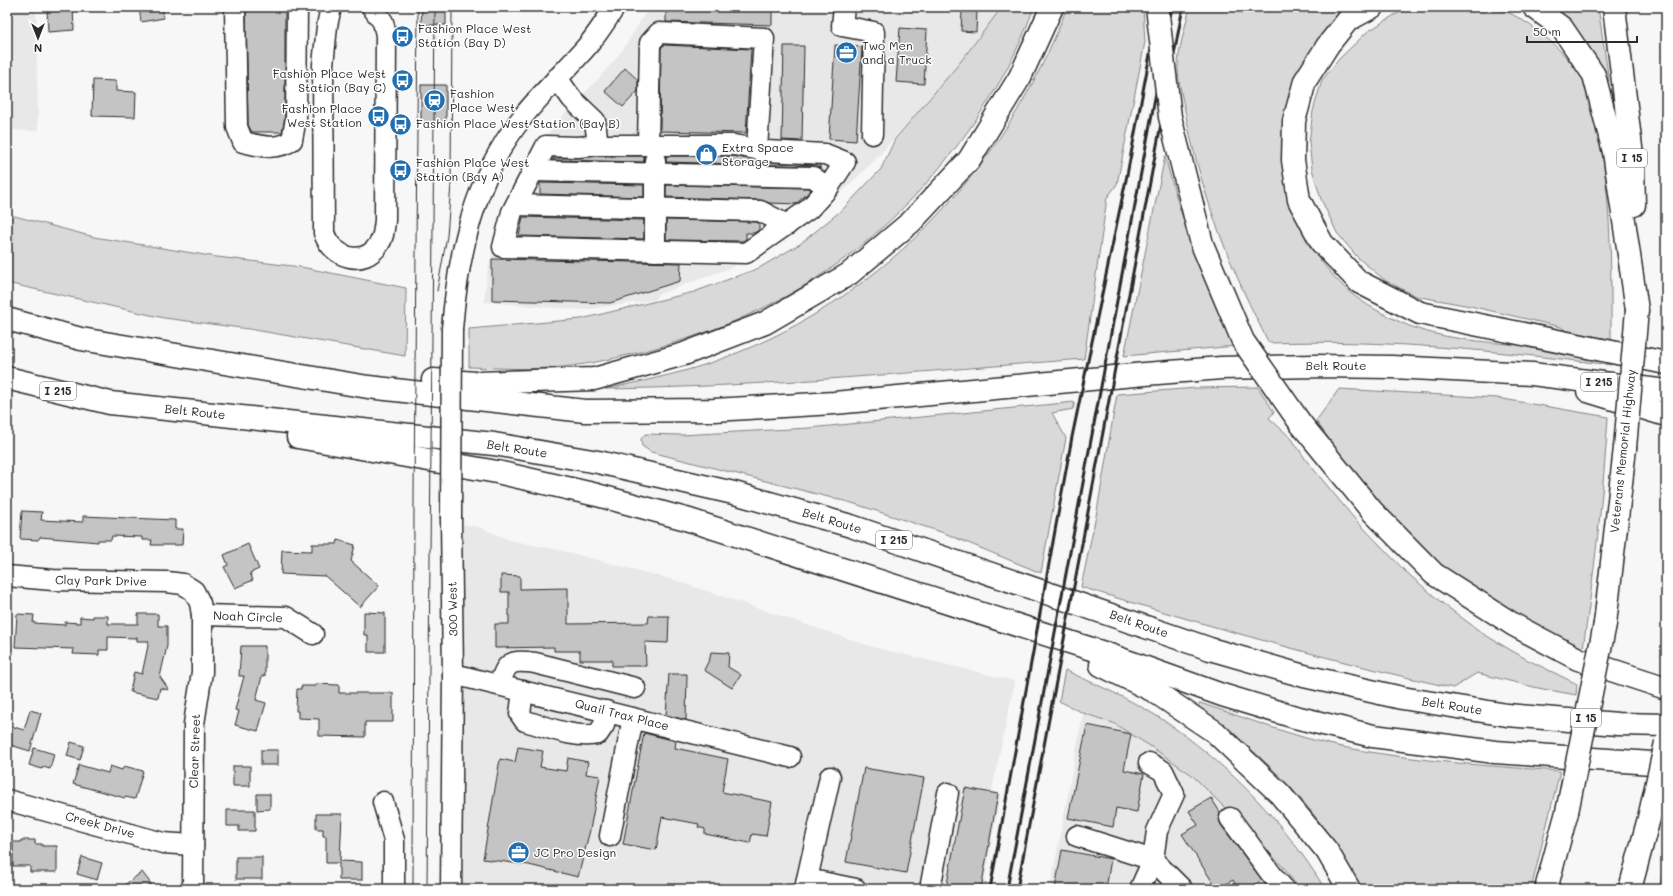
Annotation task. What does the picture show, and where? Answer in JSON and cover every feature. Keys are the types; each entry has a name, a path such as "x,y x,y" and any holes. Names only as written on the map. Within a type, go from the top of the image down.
{"highway":[{"path":"244,367 477,383 594,379 684,354 765,323 848,274 911,222 969,160 1020,76 1052,7"},
{"path":"1157,7 1170,117 1202,244 1244,342 1301,424 1372,511 1434,574 1514,625 1578,659 1666,688"},
{"path":"1372,7 1348,20 1328,45 1305,81 1294,121 1294,160 1299,200 1322,243 1359,282 1420,313 1666,363"},
{"path":"1534,7 1562,28 1594,75 1614,152 1637,310"},
{"name":"Veterans Memorial Highway","path":"1546,889 1567,812 1605,624 1625,448 1637,310 1633,164 1614,7"},
{"name":"Belt Route","path":"7,319 80,340 368,387 585,411 714,410 834,403 1221,368 1314,366 1392,367 1532,374 1666,391"},
{"path":"1532,374 1666,416"},
{"name":"Belt Route","path":"7,378 110,403 494,444 598,462 738,494 851,526 1210,649 1304,676 1402,698 1507,715 1618,724 1666,725"},
{"path":"110,403 497,472 686,519 1107,654 1222,695 1295,717 1373,736 1495,752 1666,764"},
{"path":"940,601 1107,667 1154,691 1215,732 1280,794 1327,851 1350,889"},
{"path":"1630,889 1649,818 1666,743"}],"street":[{"path":"234,7 237,127 243,142 266,148 284,146 292,140 296,118 297,7"},
{"path":"331,7 323,64 324,233 326,240 334,251 346,256 360,257 371,252 379,244 382,237 385,220 386,35 384,22 372,7"},
{"name":"300 West","path":"450,889 453,674 451,520 452,329 455,287 460,258 480,193 501,148 521,119 589,44 615,7"},
{"path":"844,7 842,26 874,32 872,134"},
{"path":"654,251 655,174 651,144 650,43 659,33 764,38 757,150"},
{"path":"557,78 572,98 595,121 598,145"},
{"path":"598,145 734,145 757,150 825,154 845,162 828,188 809,209 746,253 503,247 516,205 546,146 598,145"},
{"path":"532,171 813,177 828,188"},
{"path":"516,205 760,211 787,225"},
{"name":"Clay Park Drive","path":"7,576 53,580 167,582 183,584 194,591"},
{"name":"Clear Street","path":"193,889 194,724 202,672 202,615 200,603 194,591"},
{"name":"Noah Circle","path":"202,615 286,617 313,634"},
{"path":"500,685 504,670 510,663 519,661 635,688"},
{"name":"Quail Trax Place","path":"453,674 790,757"},
{"path":"523,691 520,714 525,721 568,732 589,736 598,734 604,725 606,712"},
{"path":"610,836 632,718"},
{"path":"1140,889 1153,860 1156,831 1174,794 1163,771 1149,763"},
{"path":"830,777 806,884 856,889"},
{"path":"930,889 948,793"},
{"name":"Creek Drive","path":"7,800 163,843 193,845"},
{"path":"383,802 394,840 394,889"},
{"path":"1230,818 1281,888"},
{"path":"1077,836 1153,860 1182,889"}],"shaded area":[{"path":"7,7 36,7 38,131 7,130"},
{"path":"649,7 1002,7 958,65 875,160 842,192 787,238 759,254 730,268 657,295 655,300 582,310 484,302 487,274 500,223 542,141 558,121 599,78 622,51"},
{"path":"1002,7 1034,7 1008,67 973,124 946,160 915,195 883,227 849,255 813,280 775,302 735,321 693,337 648,350 574,366 528,369 469,367 469,329 581,319 694,292 759,268 800,244 843,209 881,169 895,139 958,65"},
{"path":"1067,7 1143,7 1145,42 1117,184 1107,198 1084,359 785,382 665,388 605,389 695,368 768,339 826,308 879,270 927,226 971,177 1009,124 1041,67"},
{"path":"1190,7 1355,7 1324,36 1301,69 1287,105 1282,143 1285,181 1297,218 1316,254 1343,286 1361,300 1381,312 1409,326 1425,331 1476,341 1527,346 1558,351 1610,361 1611,365 1440,347 1355,343 1269,343 1243,290 1220,235 1201,179 1187,121 1178,74 1178,60"},
{"path":"1416,7 1484,7 1504,11 1516,16 1542,34 1555,46 1567,58 1585,84 1591,96 1597,117 1608,200 1611,343 1576,338 1561,327 1470,306 1416,296 1386,281 1358,258 1337,233 1321,199 1312,169 1309,142 1313,111 1322,80 1340,58 1367,32 1396,14"},
{"path":"1547,7 1598,7 1609,81 1606,80"},
{"path":"1165,156 1197,260 1222,320 1236,346 1124,356"},
{"path":"7,214 94,237 217,257 301,267 406,288 405,356 249,329 164,318 7,283"},
{"path":"1258,387 1274,412 1269,418 1292,439 1306,460 1353,517 1405,571 1442,603 1485,635 1526,659 1577,684 1576,695 1538,688 1477,673 1453,688 1359,666 1266,641 1081,587 1097,511 1117,394 1197,388"},
{"path":"1339,389 1497,398 1608,417 1598,536 1582,655 1484,599 1442,565 1375,497 1342,457 1316,421"},
{"path":"1075,402 1073,409 1052,413 1066,438 1041,573 944,533 852,503 651,452 642,446 641,439 645,434 681,435 809,428"},
{"path":"463,524 482,528 509,540 563,551 674,580 873,647 1015,681 992,790 1000,795 983,889 462,889"},
{"path":"1065,670 1113,692 1149,711 1185,735 1208,754 1252,794 1272,816 1309,864 1325,889 1299,889 1284,868 1192,775 1113,723 1083,713 1059,701"},
{"path":"1200,703 1288,733 1342,747 1423,759 1560,771 1531,889 1360,889 1332,840 1308,807 1279,775 1248,746 1198,707"},
{"path":"1083,713 1113,723 1192,775 1284,868 1299,889 1050,889"},
{"path":"1666,858 1666,889 1659,889"}],"building":[{"path":"47,7 73,7 74,30 48,32"},
{"path":"139,7 162,7 164,18 141,22"},
{"path":"246,7 285,7 285,117 282,132 252,132 248,125"},
{"path":"422,7 446,7 446,25 421,25"},
{"path":"666,7 772,7 772,25 666,22"},
{"path":"962,11 977,11 976,32 961,31"},
{"path":"900,28 927,30 924,84 896,82"},
{"path":"664,45 751,49 746,133 660,131 661,48"},
{"path":"835,45 862,47 856,141 829,139"},
{"path":"784,46 804,46 802,141 782,140"},
{"path":"625,68 638,80 638,91 623,107 605,91"},
{"path":"93,80 116,81 116,91 136,92 135,117 92,116"},
{"path":"421,85 446,85 446,123 421,123"},
{"path":"644,156 644,162 553,160 553,158"},
{"path":"666,156 733,156 765,162 820,165 820,168 813,166 666,162"},
{"path":"540,183 644,185 644,197 540,194"},
{"path":"666,185 809,188 811,190 796,204 770,203 760,200 666,197"},
{"path":"523,217 644,220 644,239 519,236"},
{"path":"666,220 757,222 759,224 759,230 754,233 746,233 746,239 743,241 666,240"},
{"path":"492,259 681,263 680,281 610,303 492,300"},
{"path":"22,511 42,512 41,520 83,522 83,516 175,520 175,529 183,529 182,545 151,545 152,540 142,540 142,537 112,536 111,540 98,540 98,542 40,537 38,540 20,539"},
{"path":"338,540 355,545 351,561 379,586 360,607 325,576 281,574 282,550 312,551 312,544 337,544"},
{"path":"248,544 259,569 250,573 253,580 235,588 224,567 228,565 224,555"},
{"path":"501,575 520,576 520,589 568,588 568,624 648,623 649,616 669,616 668,643 645,642 646,666 612,666 612,660 580,660 580,651 554,651 554,647 495,648 495,624 509,624 509,592 501,592"},
{"path":"364,612 385,613 385,652 368,652 368,635 364,635"},
{"path":"17,614 34,615 33,623 65,625 65,622 80,623 80,617 93,618 93,616 108,616 108,624 138,624 138,614 158,614 158,626 167,626 167,646 160,677 169,690 160,688 158,698 130,692 134,672 142,674 149,641 137,641 137,638 108,637 108,650 99,650 99,655 73,654 74,649 15,647"},
{"path":"241,646 265,646 265,676 262,676 256,700 266,703 258,731 235,725 239,711 235,710 244,676 239,676"},
{"path":"711,652 729,653 728,667 741,675 732,688 704,670 710,658"},
{"path":"669,674 687,674 686,720 666,715"},
{"path":"316,684 339,685 339,693 393,693 393,722 365,722 365,737 319,736 319,719 298,718 298,711 296,711 297,689 301,689 301,686 316,686"},
{"path":"30,710 41,713 30,751 7,744 7,725 24,730"},
{"path":"1087,725 1131,734 1124,770 1144,774 1137,812 1116,808 1113,827 1068,818"},
{"path":"644,733 676,741 675,748 728,759 722,792 772,802 766,836 752,834 750,843 705,834 705,829 698,827 699,824 662,817 656,850 623,844"},
{"path":"71,742 84,746 80,760 67,756"},
{"path":"518,747 543,751 540,767 566,771 568,758 588,762 586,774 600,776 590,830 578,877 529,865 483,859 500,759 515,762"},
{"path":"34,748 54,754 50,769 43,767 42,769 29,765"},
{"path":"261,750 278,750 278,765 261,765"},
{"path":"79,765 108,773 110,766 122,770 124,766 143,771 135,799 125,798 73,784"},
{"path":"233,766 250,766 250,786 233,786"},
{"path":"864,768 924,778 906,873 846,862"},
{"path":"965,788 998,794 981,889 946,889"},
{"path":"257,794 270,794 270,809 257,810"},
{"path":"1211,798 1220,812 1219,819 1221,825 1262,880 1248,889 1238,889 1233,880 1217,889 1182,834 1198,825 1189,811"},
{"path":"227,810 255,810 255,831 239,831 239,826 227,826"},
{"path":"316,814 342,814 340,861 362,862 362,880 339,880 339,863 326,863 326,836 323,836 323,829 316,829"},
{"path":"21,840 35,840 35,844 42,844 42,846 57,846 57,872 30,872 30,866 13,866 13,842 21,842"},
{"path":"1062,850 1111,859 1106,889 1055,889"},
{"path":"82,857 102,863 97,880 77,874"},
{"path":"236,857 262,857 262,879 236,879"},
{"path":"142,872 155,889 119,889"}],"tram line":[{"path":"413,889 414,495 418,7"},
{"path":"427,889 435,7"},
{"path":"437,291 447,236 451,184 452,7"}],"railway":[{"path":"990,889 1072,437 1127,175 1159,7"},
{"path":"1007,889 1172,7"},
{"path":"1017,889 1183,7"}],"place":[{"name":"Fashion Place West Station (Bay D)","path":"402,36"},
{"name":"Two Men and a Truck","path":"846,53"},
{"name":"Fashion Place West Station (Bay C)","path":"402,81"},
{"name":"Fashion Place West","path":"434,101"},
{"name":"Fashion Place West Station","path":"378,116"},
{"name":"Fashion Place West Station (Bay B)","path":"401,124"},
{"name":"Extra Space Storage","path":"706,155"},
{"name":"Fashion Place West Station (Bay A)","path":"401,170"},
{"name":"JC Pro Design","path":"519,853"}]}
